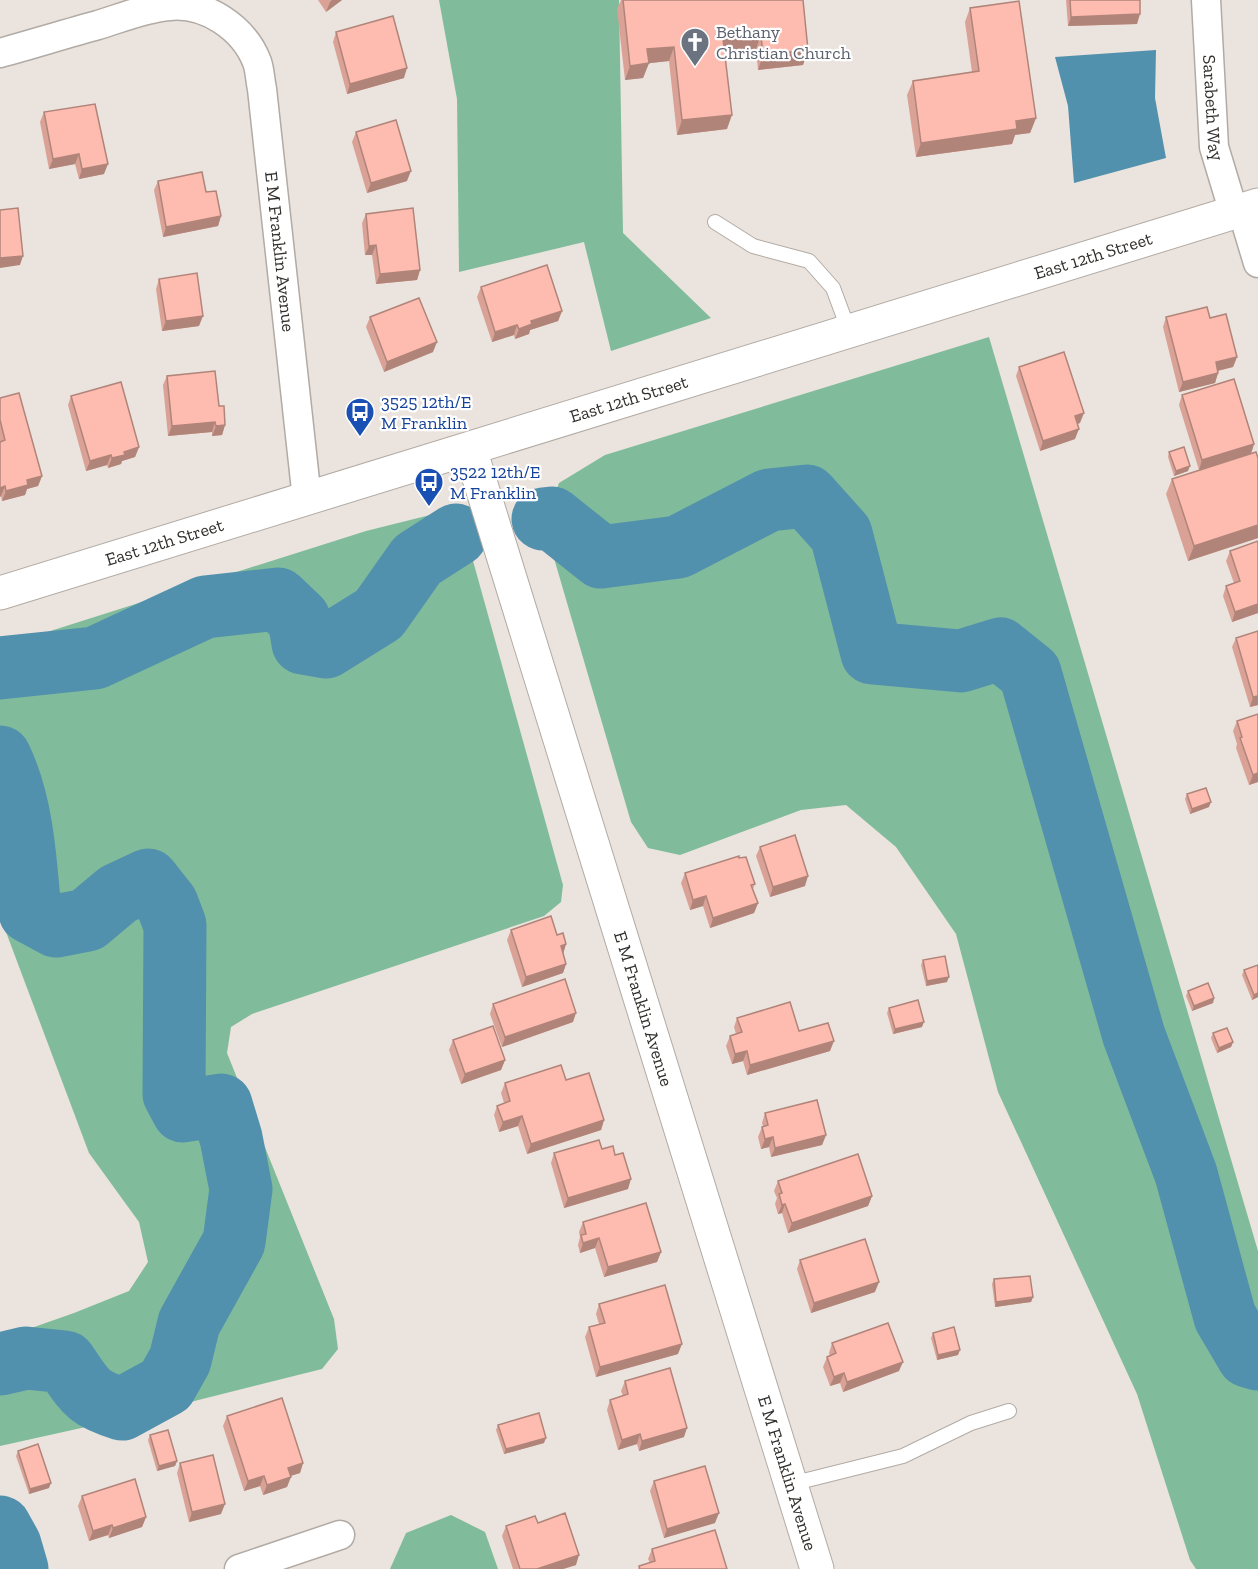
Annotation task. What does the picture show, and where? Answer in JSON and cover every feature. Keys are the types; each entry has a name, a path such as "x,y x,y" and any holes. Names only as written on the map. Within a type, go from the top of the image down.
{"street":[{"name":"Sarabeth Way","path":"1206,0 1214,147 1245,210 1258,263"},
{"name":"E M Franklin Avenue","path":"0,53 145,11 170,6 200,9 222,19 239,34 250,48 257,63 260,81 307,499"},
{"name":"East 12th Street","path":"0,593 1245,210"},
{"name":"E M Franklin Avenue","path":"470,449 817,1569"},
{"path":"239,1569 340,1534"}],"lane":[{"path":"715,222 753,246 809,261 833,288 849,331"},
{"path":"791,1484 903,1456 971,1424 1009,1411"}],"green space":[{"path":"439,0 619,0 623,233 711,318 611,351 584,242 459,272 457,99"},
{"path":"989,337 1258,1251 1258,1569 1196,1569 1190,1560 1137,1394 998,1092 956,934 896,847 846,805 801,810 680,855 648,848 631,822 544,524 559,483 605,455"},
{"path":"446,511 455,516 465,532 563,885 561,902 544,916 252,1014 231,1027 227,1053 334,1319 338,1349 322,1369 131,1417 0,1446 0,1339 129,1291 148,1262 139,1222 89,1153 0,916 0,647 366,531"},
{"path":"451,1515 485,1532 498,1569 390,1569 406,1533"}],"water":[{"path":"1156,50 1155,98 1166,158 1074,183 1068,106 1055,57"}],"building":[{"name":"Bethany Christian Church","path":"623,0 803,0 808,50 763,55 761,35 723,39 732,115 682,120 674,47 647,49 649,63 630,66"},
{"path":"1070,0 1140,0 1140,14 1071,17"},
{"path":"1019,1 1036,118 1016,121 1017,129 921,143 913,81 979,71 970,8"},
{"path":"393,16 407,68 350,84 336,32"},
{"path":"95,104 108,164 82,169 79,154 53,159 44,112"},
{"path":"396,120 411,171 371,183 356,132"},
{"path":"202,172 206,192 216,191 221,216 166,227 158,181"},
{"path":"18,208 23,256 0,258 0,210"},
{"path":"413,208 420,270 380,274 376,245 369,246 366,214"},
{"path":"547,265 562,311 531,321 532,324 519,329 517,325 495,332 481,287"},
{"path":"197,273 203,316 166,321 159,279"},
{"path":"419,298 437,342 387,362 370,317"},
{"path":"1207,307 1210,318 1226,314 1237,357 1216,362 1218,373 1183,382 1166,317"},
{"path":"1064,352 1084,413 1075,416 1079,429 1043,441 1019,367"},
{"path":"215,371 219,406 224,406 225,425 216,426 215,422 172,426 167,376"},
{"path":"1234,379 1254,444 1202,460 1182,395"},
{"path":"121,382 139,447 124,452 125,455 112,458 111,455 90,461 71,396"},
{"path":"19,393 42,476 27,480 28,485 6,491 5,486 0,488 0,442 5,440 0,420 0,398"},
{"path":"1184,447 1190,466 1176,471 1169,452"},
{"path":"1256,452 1258,458 1258,525 1194,546 1172,479"},
{"path":"1258,541 1258,604 1235,612 1226,586 1240,581 1230,551"},
{"path":"1258,631 1258,696 1253,697 1236,638"},
{"path":"1258,714 1258,773 1253,775 1240,738 1242,737 1237,721"},
{"path":"1206,788 1211,802 1192,809 1187,794"},
{"path":"795,835 808,876 773,887 760,847"},
{"path":"739,856 739,858 746,857 755,884 751,885 758,903 713,918 706,896 693,900 685,873"},
{"path":"551,916 557,935 563,933 566,944 561,946 566,964 526,977 511,930"},
{"path":"945,956 949,977 927,981 923,960"},
{"path":"1258,965 1258,993 1254,995 1244,970"},
{"path":"565,979 576,1013 505,1037 493,1004"},
{"path":"1208,983 1214,998 1194,1006 1188,991"},
{"path":"918,1000 924,1022 895,1029 889,1008"},
{"path":"790,1002 799,1031 828,1023 834,1041 750,1065 747,1051 735,1054 730,1036 742,1032 737,1018"},
{"path":"493,1026 505,1060 465,1074 453,1040"},
{"path":"1227,1028 1233,1042 1219,1048 1213,1033"},
{"path":"561,1065 566,1080 589,1073 604,1120 531,1144 522,1116 503,1122 497,1106 510,1101 505,1083"},
{"path":"817,1100 826,1135 775,1148 773,1137 765,1139 762,1127 768,1125 765,1113"},
{"path":"599,1140 602,1149 613,1146 615,1155 623,1153 631,1179 568,1198 554,1153"},
{"path":"858,1154 872,1196 792,1223 785,1204 782,1205 779,1194 782,1193 778,1181"},
{"path":"646,1203 661,1252 608,1267 599,1238 583,1243 581,1235 586,1234 583,1222"},
{"path":"865,1239 879,1282 814,1303 800,1260"},
{"path":"1030,1276 1033,1297 996,1302 994,1279"},
{"path":"665,1285 682,1344 600,1367 589,1327 605,1323 599,1304"},
{"path":"888,1323 903,1362 847,1382 844,1373 834,1377 827,1357 836,1353 832,1343"},
{"path":"954,1327 960,1350 938,1355 933,1333"},
{"path":"670,1368 687,1428 642,1441 640,1434 622,1440 610,1400 628,1394 625,1381"},
{"path":"282,1398 303,1463 288,1468 291,1477 267,1485 264,1476 248,1481 227,1416"},
{"path":"539,1413 546,1438 506,1449 498,1425"},
{"path":"168,1430 177,1461 159,1466 150,1435"},
{"path":"38,1444 51,1483 30,1489 18,1451"},
{"path":"213,1455 225,1504 192,1512 180,1463"},
{"path":"705,1466 719,1513 667,1529 654,1481"},
{"path":"135,1479 146,1517 113,1528 112,1525 93,1531 82,1496"},
{"path":"565,1513 579,1555 537,1569 520,1569 506,1526 535,1516 538,1523"},
{"path":"715,1530 727,1569 640,1569 639,1566 655,1561 652,1549"}],"waterway":[{"path":"543,519 552,518 601,557 678,547 769,500 807,496 841,534 872,653 961,661 1000,649 1030,673 1134,1036 1186,1174 1225,1317 1248,1356 1258,1359"},
{"path":"0,668 95,658 205,607 278,599 299,619 303,643 326,647 379,614 417,560 456,535"},
{"path":"0,757 8,775 18,813 30,912 56,926 87,920 118,894 148,880 167,904 175,925 174,1094 183,1111 221,1105 231,1138 241,1189 234,1242 189,1323 180,1360 166,1385 122,1409 93,1397 77,1380 65,1362 26,1358 0,1364"},
{"path":"0,1527 10,1545 17,1569"}],"place":[{"name":"Bethany Christian Church","path":"695,68"},
{"name":"3525 12th/E M Franklin","path":"360,438"},
{"name":"3522 12th/E M Franklin","path":"429,508"}]}
